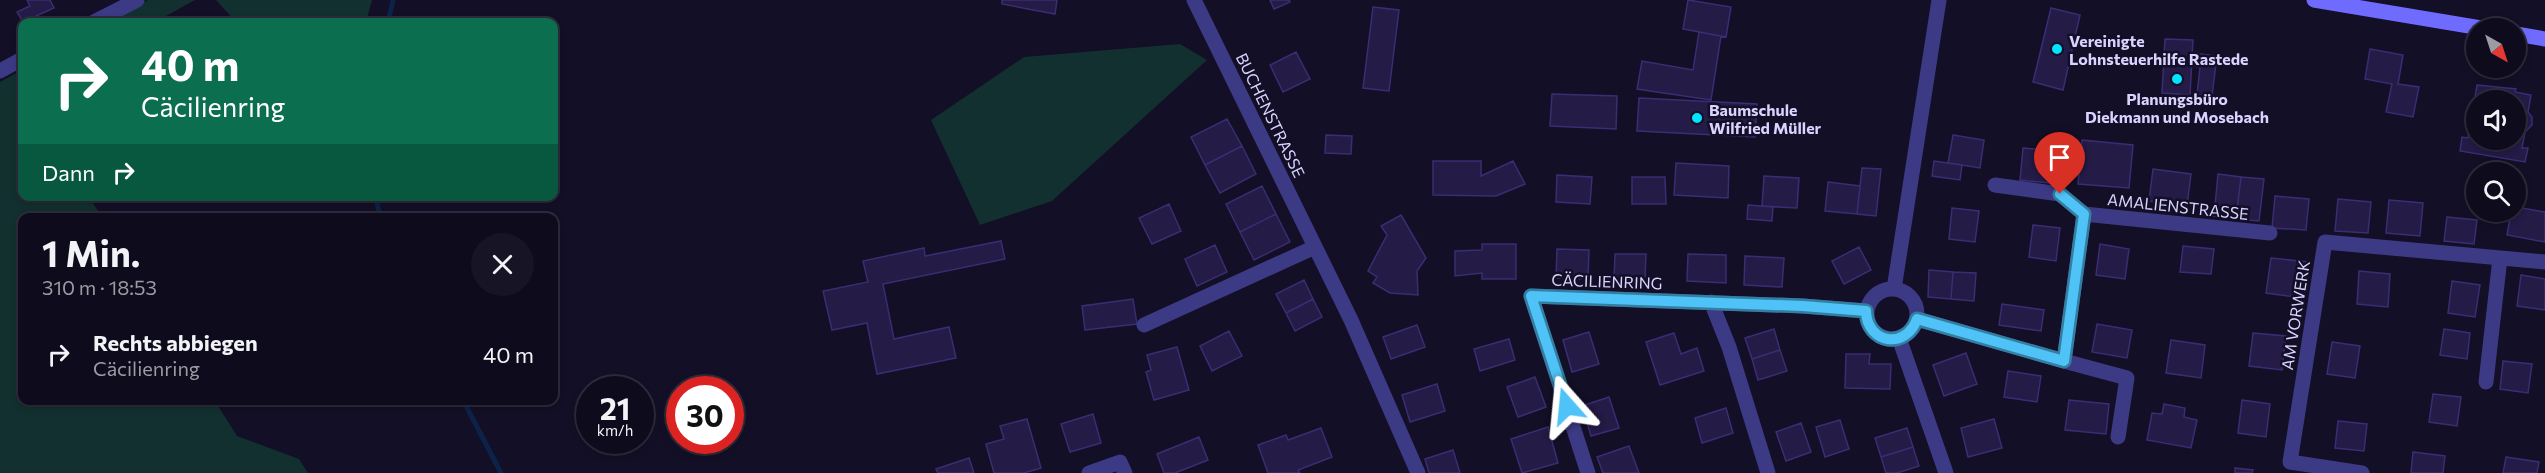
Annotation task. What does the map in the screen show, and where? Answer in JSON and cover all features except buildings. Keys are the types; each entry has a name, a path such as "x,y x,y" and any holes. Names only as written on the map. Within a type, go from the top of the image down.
{"street":[{"path":"102,18 137,0"},
{"name":"BUCHENSTRASSE","path":"1194,0 1351,320 1418,473"},
{"path":"1894,289 1939,0"},
{"path":"2314,0 2466,25"},
{"path":"2526,36 2545,39"},
{"path":"0,71 18,61"},
{"name":"AMALIENSTRASSE","path":"1995,185 2060,194 2084,214 2270,233"},
{"name":"AMALIENSTRASSE","path":"2064,361 2084,214"},
{"name":"AM VORWERK","path":"2362,473 2290,462 2325,242 2545,262"},
{"path":"1144,325 1315,247"},
{"path":"2486,382 2500,258"},
{"path":"1894,289 1912,298 1917,319 1911,331 1899,338 1882,338 1875,333 1866,320 1866,311 1869,302 1876,294 1894,289"},
{"name":"CÄCILIENRING","path":"1588,473 1531,296 1803,306 1866,311"},
{"path":"1712,302 1729,347 1768,473"},
{"path":"1917,319 2127,378 2118,437"},
{"path":"1899,338 1946,473"},
{"path":"1089,473 1120,462 1125,473"}],"green space":[{"path":"148,0 195,0 162,18 115,18"},
{"path":"216,0 372,0 367,18 232,18"},
{"path":"1180,44 1207,60 1052,201 980,225 931,120 1024,57"},
{"path":"18,72 18,201 92,201 99,213 18,213 18,405 218,405 237,436 299,459 308,473 0,473 0,82"}],"waterway":[{"path":"389,18 393,0"},
{"path":"377,201 379,213"},
{"path":"466,405 501,473"}],"place":[{"name":"Vereinigte Lohnsteuerhilfe Rastede","path":"2057,49"},
{"name":"Planungsbüro Diekmann und Mosebach","path":"2177,79"},
{"name":"Baumschule Wilfried Müller","path":"1697,118"}],"route":[{"path":"1567,406 1531,296 1803,306 1866,311 1866,320 1870,327 1882,338 1905,336 1911,331 1917,319 2064,361 2084,214 2060,194"}]}
